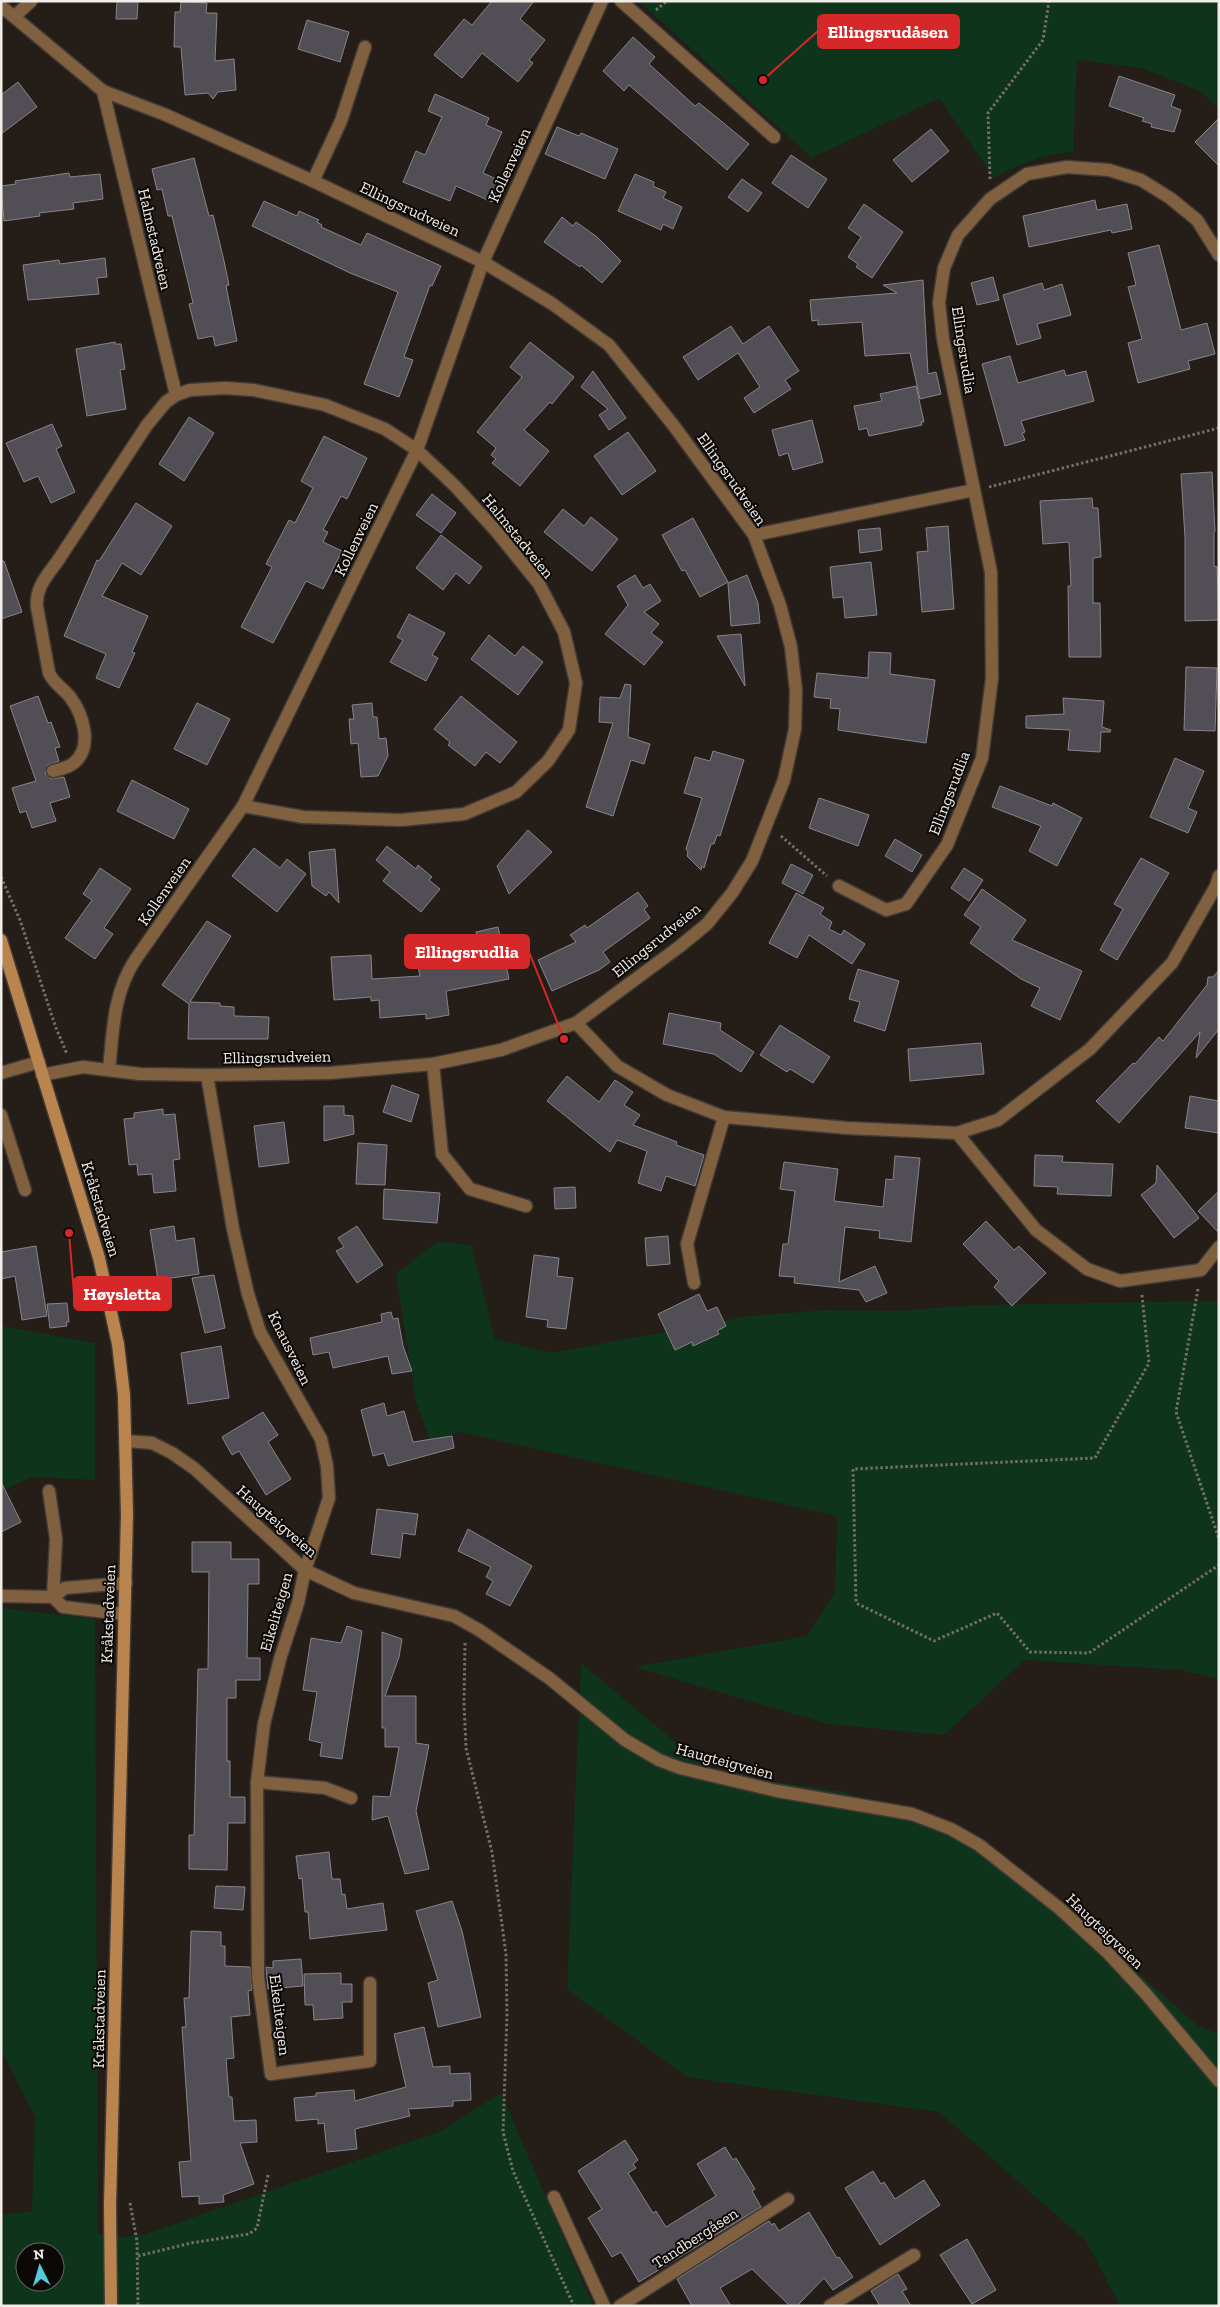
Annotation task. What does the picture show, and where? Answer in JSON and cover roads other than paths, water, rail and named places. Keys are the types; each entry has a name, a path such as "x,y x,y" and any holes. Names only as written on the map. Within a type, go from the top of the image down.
{"main road":[{"name":"Kråkstadveien","path":"1,940 92,1234 108,1297 122,1372 127,1441 126,1583 123,1614 110,2205 111,2306"}],"street":[{"path":"15,16 31,1"},
{"name":"Kollenveien","path":"109,1070 117,999 127,972 244,806 417,450 483,262 602,1"},
{"path":"621,1 774,138"},
{"name":"Ellingsrudveien","path":"1,6 104,91 166,115 313,181 483,262 551,302 609,345 674,426 754,535 780,605 791,648 796,691 795,729 784,780 752,861 732,893 707,924 576,1023 501,1050 433,1064 330,1073 207,1075 140,1074 83,1067 42,1075"},
{"path":"313,181 341,121 365,47"},
{"name":"Halmstadveien","path":"104,91 176,395"},
{"name":"Ellingsrudlia","path":"838,886 886,910 906,904 947,845 982,758 992,678 991,572 943,339 940,302 944,268 958,235 990,199 1027,174 1067,168 1109,170 1141,180 1170,198 1196,220 1219,255"},
{"name":"Halmstadveien","path":"53,771 66,768 78,758 84,744 84,731 82,717 76,706 52,679 38,616 38,592 148,425 159,410 176,395 190,390 225,388 287,396 325,405 385,429 417,450 455,486 539,584 564,632 576,683 569,730 548,761 516,792 464,814 401,820 303,817 244,806"},
{"path":"754,535 974,490"},
{"path":"576,1023 617,1066 667,1096 724,1117 847,1128 957,1133 998,1120 1090,1049 1172,963 1216,886 1219,876"},
{"path":"1,1073 39,1062"},
{"path":"433,1064 442,1154 470,1189 526,1206"},
{"name":"Knausveien","path":"207,1075 233,1229 248,1294 260,1332 320,1439 327,1466 329,1498 305,1570"},
{"path":"1,1115 25,1190"},
{"path":"694,1283 687,1244 724,1117"},
{"path":"957,1133 1036,1230 1087,1269 1120,1282 1201,1270 1219,1247"},
{"name":"Haugteigveien","path":"127,1441 152,1444 172,1453 195,1469 305,1570 354,1593 454,1616 549,1678 625,1740 659,1760 680,1768 777,1791 912,1814 951,1829 979,1845 1059,1908 1107,1952 1146,1994 1219,2082"},
{"path":"49,1491 56,1540 53,1596 63,1607 123,1614"},
{"name":"Eikeliteigen","path":"305,1570 264,1724 257,1782 258,1977 271,2074 370,2061 370,1983"},
{"path":"1,1596 53,1596 65,1588 126,1583"},
{"path":"257,1782 325,1788 351,1798"},
{"path":"554,2197 604,2306"},
{"name":"Tandbergåsen","path":"620,2306 788,2198"},
{"path":"830,2306 914,2255"}],"place":[{"name":"Ellingsrudåsen","path":"763,80"},
{"name":"Ellingsrudlia","path":"564,1039"},
{"name":"Høysletta","path":"69,1233"}]}
